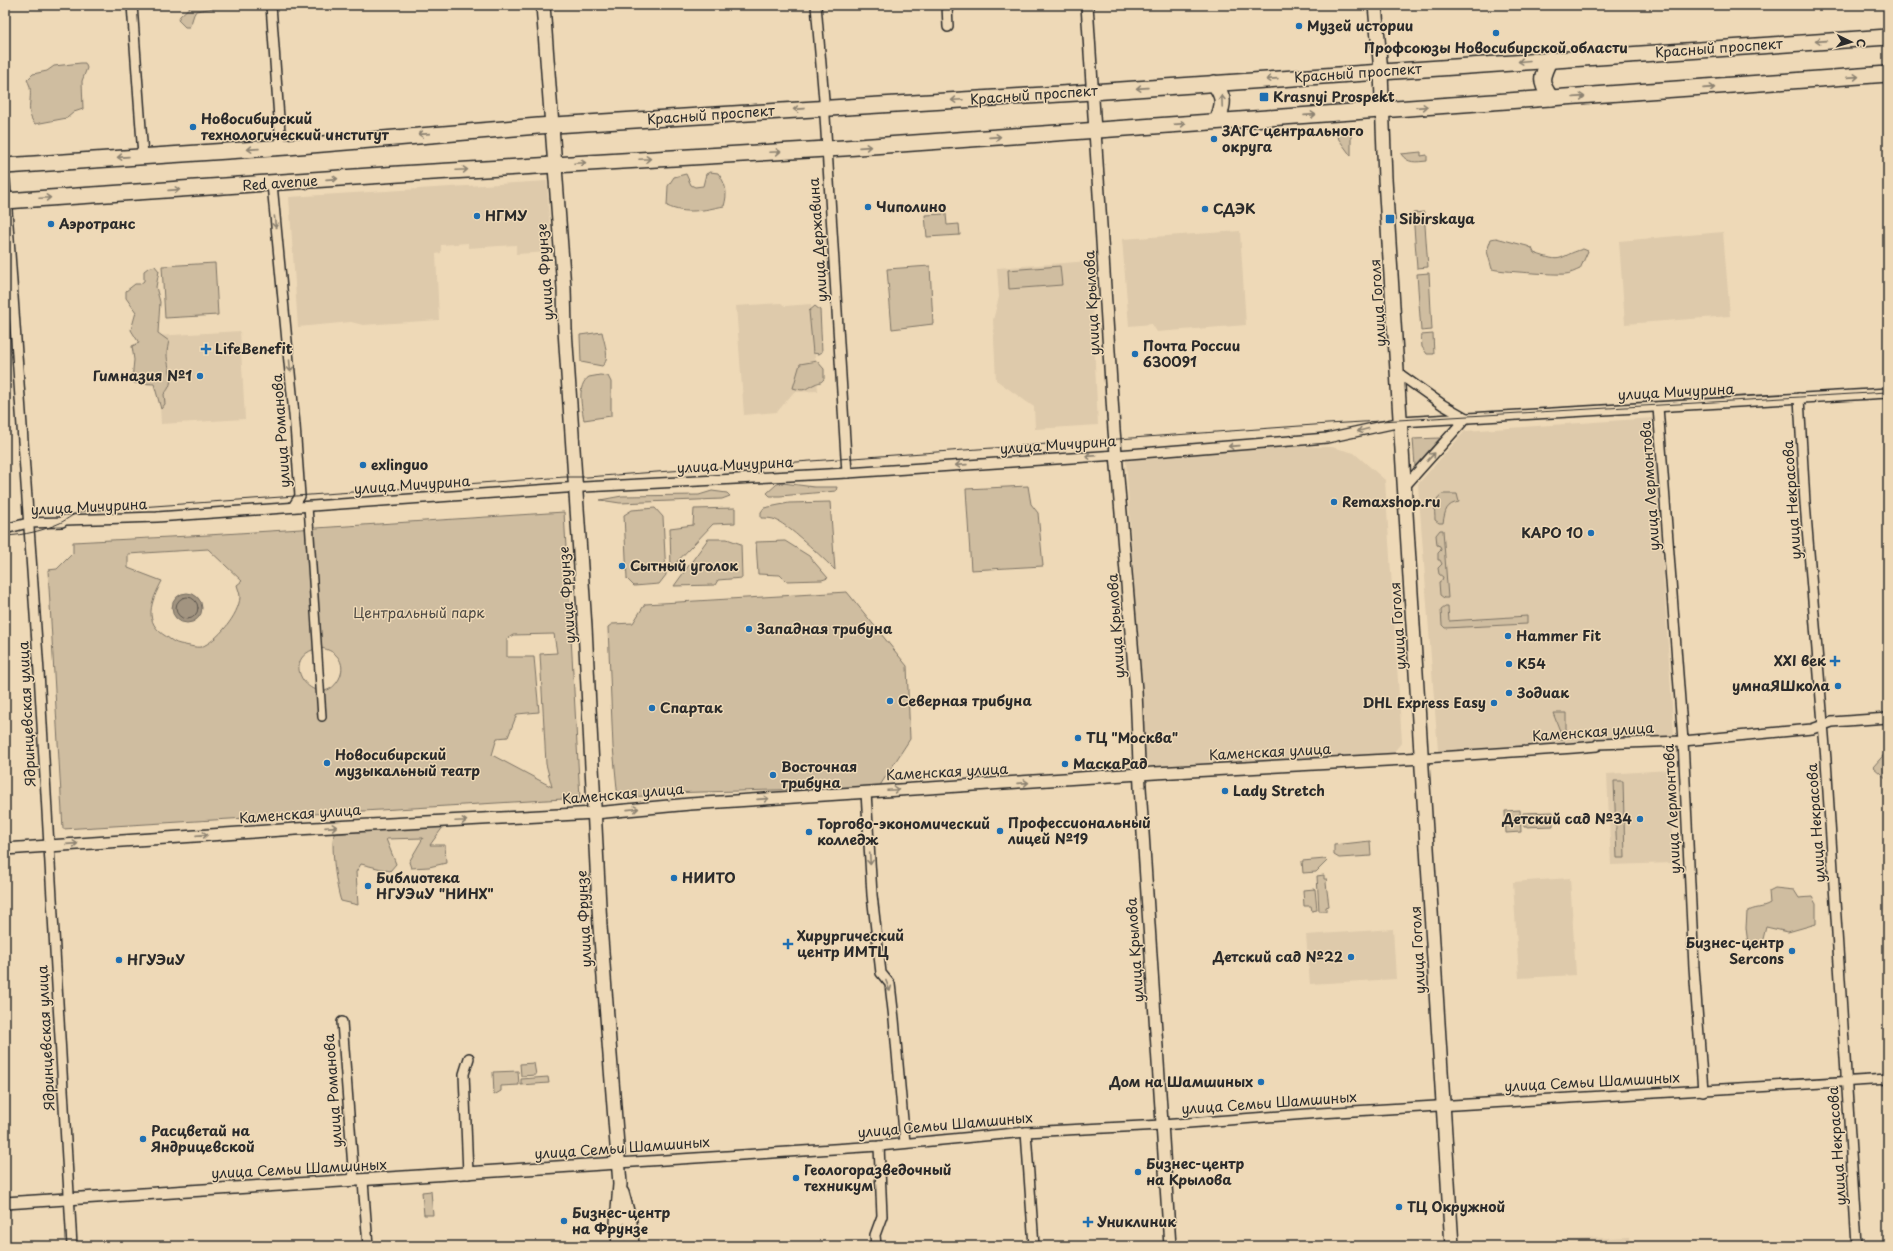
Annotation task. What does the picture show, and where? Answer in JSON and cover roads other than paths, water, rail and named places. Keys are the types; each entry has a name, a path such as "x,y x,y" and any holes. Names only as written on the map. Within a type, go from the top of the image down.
{"main road":[{"name":"улица Фрунзе","path":"543,5 586,627 600,926 620,1184 630,1222 632,1246"},
{"name":"улица Гоголя","path":"1375,5 1381,72 1386,179 1452,1246"},
{"name":"Красный проспект","path":"281,147 551,125 1093,92 1550,59 1888,37"},
{"path":"1550,59 1542,73 1543,87 1551,98"},
{"path":"554,165 826,149 1888,74"},
{"path":"1214,83 1222,94 1223,107 1217,121"},
{"path":"5,166 281,147"},
{"name":"Red avenue","path":"5,201 554,165"},
{"name":"улица Фрунзе","path":"619,1246 617,1223 620,1184"}],"street":[{"path":"132,5 143,156"},
{"path":"271,5 281,147"},
{"name":"улица Державина","path":"816,5 847,473"},
{"path":"947,5 948,27"},
{"name":"улица Крылова","path":"1087,5 1117,455 1136,691 1170,1246"},
{"name":"Ядринцевская улица","path":"5,181 5,201 49,845 72,1246"},
{"name":"улица Романова","path":"272,184 295,425 300,496 293,507"},
{"path":"1398,373 1443,405 1466,418 1405,486"},
{"name":"улица Мичурина","path":"5,529 28,523 62,522 66,520 158,517 576,488 847,473 1117,455 1327,438 1401,422 1888,393"},
{"name":"улица Некрасова","path":"1799,398 1805,503 1823,725 1857,1246"},
{"name":"улица Лермонтова","path":"1658,407 1683,741 1694,967 1703,1091"},
{"path":"308,506 322,717"},
{"name":"Каменская улица","path":"5,849 296,828 595,813 690,804 1423,758 1574,748 1597,746 1598,744 1683,741 1812,729 1832,722 1888,718"},
{"path":"866,792 872,895 881,973 890,984 905,1143"},
{"name":"улица Романова","path":"342,1022 358,1181 368,1246"},
{"path":"468,1174 464,1074 469,1058"},
{"name":"улица Семьи Шамшиных","path":"5,1203 879,1146 1026,1132 1162,1125 1888,1079"},
{"path":"1026,1132 1034,1246"},
{"path":"876,1246 875,1235 882,1216 879,1146"}],"water":[{"path":"187,593 198,597 202,608 198,619 187,623 176,619 172,608 176,597"}],"tram line":[{"path":"5,536 26,534 47,528 83,511 565,477 587,477 1328,424 1888,392"}],"place":[{"name":"Музей истории","path":"1299,26"},
{"name":"Профсоюзы Новосибирской области","path":"1496,33"},
{"name":"Krasnyi Prospekt","path":"1264,97"},
{"name":"Новосибирский технологический институт","path":"193,127"},
{"name":"ЗАГС центрального округа","path":"1214,139"},
{"name":"Чиполино","path":"868,207"},
{"name":"СДЭК","path":"1205,209"},
{"name":"НГМУ","path":"477,216"},
{"name":"Sibirskaya","path":"1390,219"},
{"name":"Аэротранс","path":"51,224"},
{"name":"LifeBenefit","path":"206,349"},
{"name":"Почта России 630091","path":"1135,354"},
{"name":"Гимназия №1","path":"200,376"},
{"name":"exlinguo","path":"363,465"},
{"name":"Remaxshop.ru","path":"1334,502"},
{"name":"КАРО 10","path":"1591,533"},
{"name":"Сытный уголок","path":"622,566"},
{"name":"Западная трибуна","path":"749,629"},
{"name":"Hammer Fit","path":"1508,636"},
{"name":"XXI век","path":"1835,661"},
{"name":"К54","path":"1509,664"},
{"name":"умнаЯШкола","path":"1838,686"},
{"name":"Зодиак","path":"1509,693"},
{"name":"Северная трибуна","path":"890,701"},
{"name":"DHL Express Easy","path":"1494,703"},
{"name":"Спартак","path":"652,708"},
{"name":"ТЦ \"Москва\"","path":"1078,738"},
{"name":"Новосибирский музыкальный театр","path":"327,763"},
{"name":"МаскаРад","path":"1065,764"},
{"name":"Восточная трибуна","path":"773,775"},
{"name":"Lady Stretch","path":"1225,791"},
{"name":"Детский сад №34","path":"1640,819"},
{"name":"Профессиональный лицей №19","path":"1000,831"},
{"name":"Торгово-экономический колледж","path":"809,832"},
{"name":"НИИТО","path":"674,878"},
{"name":"Библиотека НГУЭиУ \"НИНХ\"","path":"368,886"},
{"name":"Хирургический центр ИМТЦ","path":"788,944"},
{"name":"Бизнес-центр Sercons","path":"1792,951"},
{"name":"Детский сад №22","path":"1351,957"},
{"name":"НГУЭиУ","path":"119,960"},
{"name":"Дом на Шамшиных","path":"1261,1082"},
{"name":"Расцветай на Яндрицевской","path":"143,1139"},
{"name":"Бизнес-центр на Крылова","path":"1138,1172"},
{"name":"Геологоразведочный техникум","path":"796,1178"},
{"name":"ТЦ Окружной","path":"1399,1207"},
{"name":"Бизнес-центр на Фрунзе","path":"564,1221"},
{"name":"Униклиник","path":"1088,1222"}],"park label":[{"name":"Центральный парк","path":"419,613"}]}
